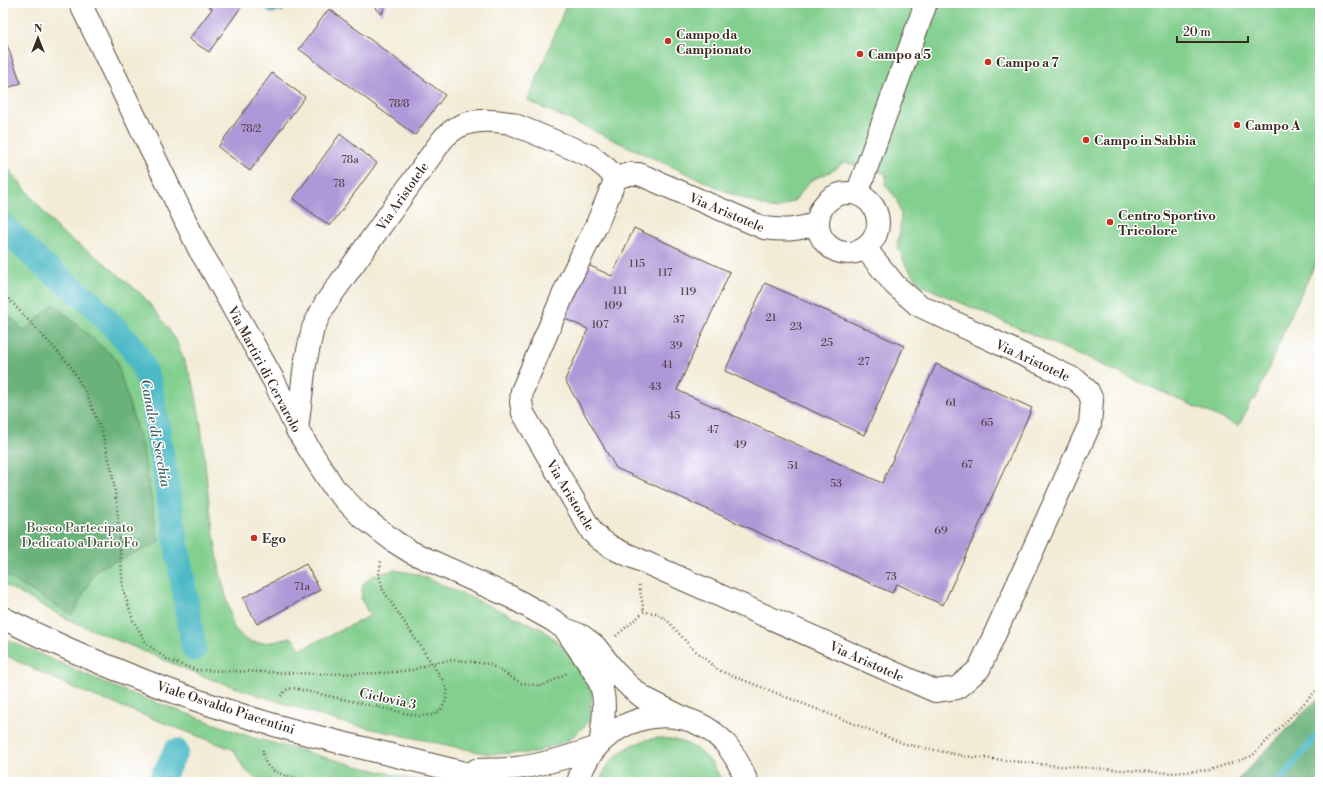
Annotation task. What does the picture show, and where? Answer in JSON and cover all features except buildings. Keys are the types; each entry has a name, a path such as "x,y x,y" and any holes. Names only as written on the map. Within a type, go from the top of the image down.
{"street":[{"name":"Via Martiri di Cervarolo","path":"80,3 199,249 274,381 296,430 334,488 360,515 395,542 412,552 510,597 544,615 565,629 582,636 595,646 617,674 635,691 651,702 688,720"},
{"path":"857,194 926,3"},
{"name":"Via Aristotele","path":"296,430 305,364 313,328 325,304 437,147 448,134 460,126 472,123 484,121 500,121 510,123 591,156 616,178"},
{"name":"Via Aristotele","path":"616,178 629,174 639,174 764,228 781,231 797,230 818,223"},
{"name":"Via Aristotele","path":"616,178 597,224 570,279 522,391 521,402 522,413 592,532 599,540 613,549 935,691 957,688 978,669 1090,424 1092,400 1088,391 1076,380 918,305 895,285 865,248"},
{"path":"847,193 857,194 865,198 872,205 877,214 879,223 877,233 872,242 857,252 848,254 839,252 830,247 824,241 818,223 820,214 830,199 847,193"},
{"name":"Viale Osvaldo Piacentini","path":"3,618 55,644 129,675 264,722 498,782"},
{"name":"Via Martiri di Cervarolo","path":"565,629 600,683 603,695 598,744"},
{"path":"578,782 586,760 598,744 616,729 633,721 651,717 669,716 688,720 713,732 733,752 743,773 762,782"},
{"name":"Viale Osvaldo Piacentini","path":"459,771 535,766 568,757 598,744"}],"path":[{"path":"3,293 70,365 88,397 102,433 112,471 117,506 122,589 133,620 147,644 168,660 196,670 318,674 384,673 413,670 431,663 456,660 489,664 521,683 543,686 568,673"},
{"name":"Ciclovia 3","path":"281,696 286,690 293,688 418,716 433,715 441,710 446,700 447,690 442,679 383,590 379,575 380,561 395,542"},
{"path":"614,637 644,612 656,613 668,620 691,648 718,670 905,744 964,756 1058,766 1171,773 1210,770 1252,756 1320,687"},
{"path":"263,750 264,758 268,766 274,771 316,782"}],"green space":[{"name":"Centro Sportivo Tricolore","path":"567,3 1320,3 1320,254 1291,315 1255,400 1252,399 1239,426 921,285 906,266 897,245 901,214 897,199 885,185 886,174 844,162 834,170 810,181 795,200 776,210 734,195 528,101"},
{"path":"3,162 60,232 101,260 142,295 176,340 194,386 201,425 209,503 220,573 234,628 246,640 257,643 273,642 291,637 301,649 370,616 361,599 363,584 372,576 394,570 417,574 542,629 574,655 592,691 590,721 569,740 533,753 488,754 340,722 210,679 69,620 3,584"},
{"name":"Bosco Partecipato Dedicato a Dario Fo","path":"54,304 116,359 143,450 159,543 97,569 72,615 3,574 3,309 24,331"},
{"path":"3,638 119,689 254,738 361,767 426,782 260,782 244,769 234,750 76,689 3,654"},
{"path":"1320,696 1320,779 1316,782 1235,782"},
{"path":"656,738 678,741 688,744 696,749 711,763 722,782 600,782 609,765 622,752 638,743"}],"water":[{"path":"265,3 288,3 282,12 279,10 270,13 265,8"}],"waterway":[{"name":"Canale di Secchia","path":"3,226 42,264 89,301 127,341 140,360 150,384 194,649"},
{"path":"1279,782 1320,731"},
{"name":"Canale di Secchia","path":"160,782 176,751"}],"place":[{"name":"Campo da Campionato","path":"668,41"},
{"name":"Campo a 5","path":"860,54"},
{"name":"Campo a 7","path":"988,62"},
{"name":"Campo A","path":"1237,125"},
{"name":"Campo in Sabbia","path":"1086,140"},
{"name":"Centro Sportivo Tricolore","path":"1110,222"},
{"name":"Ego","path":"254,538"}]}
